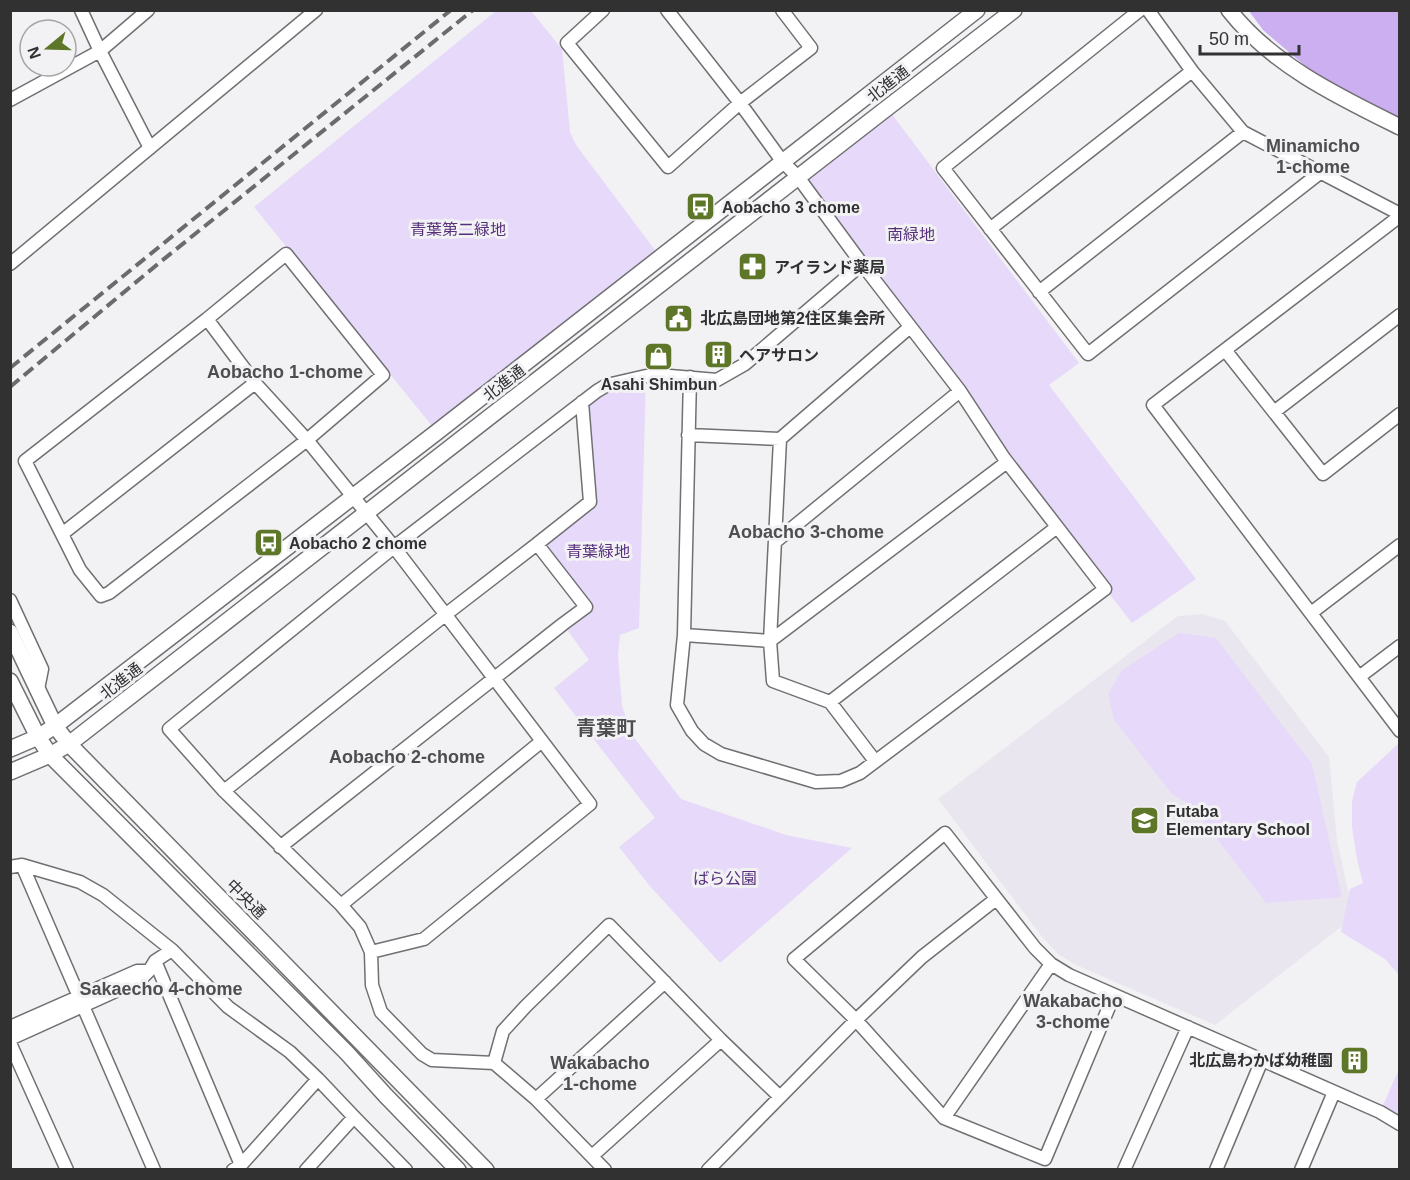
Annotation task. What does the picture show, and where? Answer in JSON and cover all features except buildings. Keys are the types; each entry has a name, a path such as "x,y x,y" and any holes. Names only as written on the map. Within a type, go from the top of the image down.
{"street":[{"path":"81,10 150,148"},
{"path":"10,100 100,51 148,10"},
{"path":"10,264 316,10"},
{"path":"603,10 567,43 668,167 740,103 811,48 782,10"},
{"path":"667,10 782,161 798,177 960,391 1007,462 1105,589 860,773 841,781 816,782 721,754 704,744 692,731 677,705 684,635 690,377"},
{"name":"北進通","path":"10,749 38,737 55,726 662,258 782,161 977,10"},
{"name":"北進通","path":"10,772 69,744 1014,10"},
{"path":"1140,10 943,168 1088,354 1321,172"},
{"path":"1148,10 1192,70 1243,132 1400,215 1153,405 1400,731"},
{"path":"1229,10 1234,18 1269,51 1308,79 1400,128"},
{"path":"990,229 1192,70"},
{"path":"1039,292 1243,132"},
{"path":"286,254 383,375 307,440 109,593 101,596 80,570 25,461 207,319 286,254"},
{"path":"605,1170 536,1099 494,1063 432,1060 422,1054 381,1012 372,985 371,952 360,927 224,791 169,729 394,547 607,385 646,376 717,380 745,364 862,264"},
{"path":"1275,412 1400,315"},
{"path":"207,319 255,383 307,440 394,547 590,804 424,939 371,952"},
{"path":"688,435 780,439 910,327"},
{"path":"1225,350 1323,474 1400,414"},
{"path":"62,534 255,383"},
{"path":"775,542 960,391"},
{"path":"224,791 590,502 582,402"},
{"path":"780,439 770,641 773,681 830,702 875,761"},
{"path":"684,635 770,641 1007,462"},
{"path":"830,702 1057,527"},
{"path":"280,847 586,607 537,544"},
{"path":"1311,614 1400,545"},
{"path":"10,600 42,669 38,689"},
{"name":"中央通","path":"10,632 55,726 69,744 486,1170"},
{"path":"1359,677 1400,646"},
{"path":"10,681 14,694 38,737 51,754 347,1053 458,1170"},
{"path":"340,905 542,741"},
{"path":"1114,995 1045,1159 944,1118 856,1020 794,959 945,833 1035,948 1051,964 1069,975 1380,1112 1400,1124"},
{"path":"16,866 80,882 104,895 172,950 228,1007 290,1052 406,1170"},
{"path":"16,866 80,1002 154,1170"},
{"path":"708,1170 856,1020 922,957 996,899"},
{"path":"494,1063 503,1031 609,925 721,1040 780,1096"},
{"path":"67,1170 10,1041 137,971 152,966 172,950"},
{"path":"944,1118 1051,964"},
{"path":"152,966 237,1167 318,1078"},
{"path":"536,1099 665,982"},
{"path":"10,1027 80,1002"},
{"path":"1124,1170 1188,1028"},
{"path":"592,1156 721,1040"},
{"path":"1215,1170 1262,1060"},
{"path":"1301,1170 1334,1092"},
{"path":"306,1170 354,1117"}],"shaded area":[{"path":"1249,11 1399,11 1399,121 1318,77 1263,30"},
{"name":"Futaba Elementary School","path":"1202,614 1225,621 1329,757 1337,841 1354,917 1215,1025 1076,965 1059,955 1043,938 938,799 1178,616"}],"green space":[{"name":"青葉第二緑地","path":"496,11 531,11 562,49 570,132 576,145 661,258 437,432 254,207"},
{"name":"南緑地","path":"891,113 1079,363 1049,385 1196,579 1132,623 1057,527 798,177"},
{"path":"646,376 639,628 620,635 618,655 622,706 632,735 681,799 786,835 852,848 720,963 649,885 619,847 655,818 554,688 589,660 563,624 585,607 537,544 590,502 582,402 597,391"},
{"path":"1179,633 1216,638 1312,764 1342,897 1266,903 1192,806 1172,794 1114,720 1108,694 1122,670"},
{"path":"1399,743 1399,975 1385,959 1341,932 1350,889 1363,883 1352,827 1352,801 1357,782"},
{"path":"1399,1069 1399,1124 1380,1112"}],"railway":[{"path":"10,368 451,10"},
{"path":"10,387 159,263 473,10"}],"place":[{"name":"Aobacho 3 chome","path":"701,207"},
{"name":"アイランド薬局","path":"753,267"},
{"name":"北広島団地第2住区集会所","path":"679,318"},
{"name":"ヘアサロン","path":"718,355"},
{"name":"Asahi Shimbun","path":"659,356"},
{"name":"Aobacho 2 chome","path":"268,543"},
{"name":"Futaba Elementary School","path":"1145,820"},
{"name":"北広島わかば幼稚園","path":"1354,1060"}],"district":[{"name":"Minamicho 1-chome","path":"1313,156"},
{"name":"Aobacho 1-chome","path":"285,372"},
{"name":"Aobacho 3-chome","path":"806,532"},
{"name":"青葉町","path":"606,728"},
{"name":"Aobacho 2-chome","path":"407,757"},
{"name":"Sakaecho 4-chome","path":"161,989"},
{"name":"Wakabacho 3-chome","path":"1073,1011"},
{"name":"Wakabacho 1-chome","path":"600,1073"}],"park label":[{"name":"青葉緑地","path":"598,551"},
{"name":"ばら公園","path":"725,878"}]}
